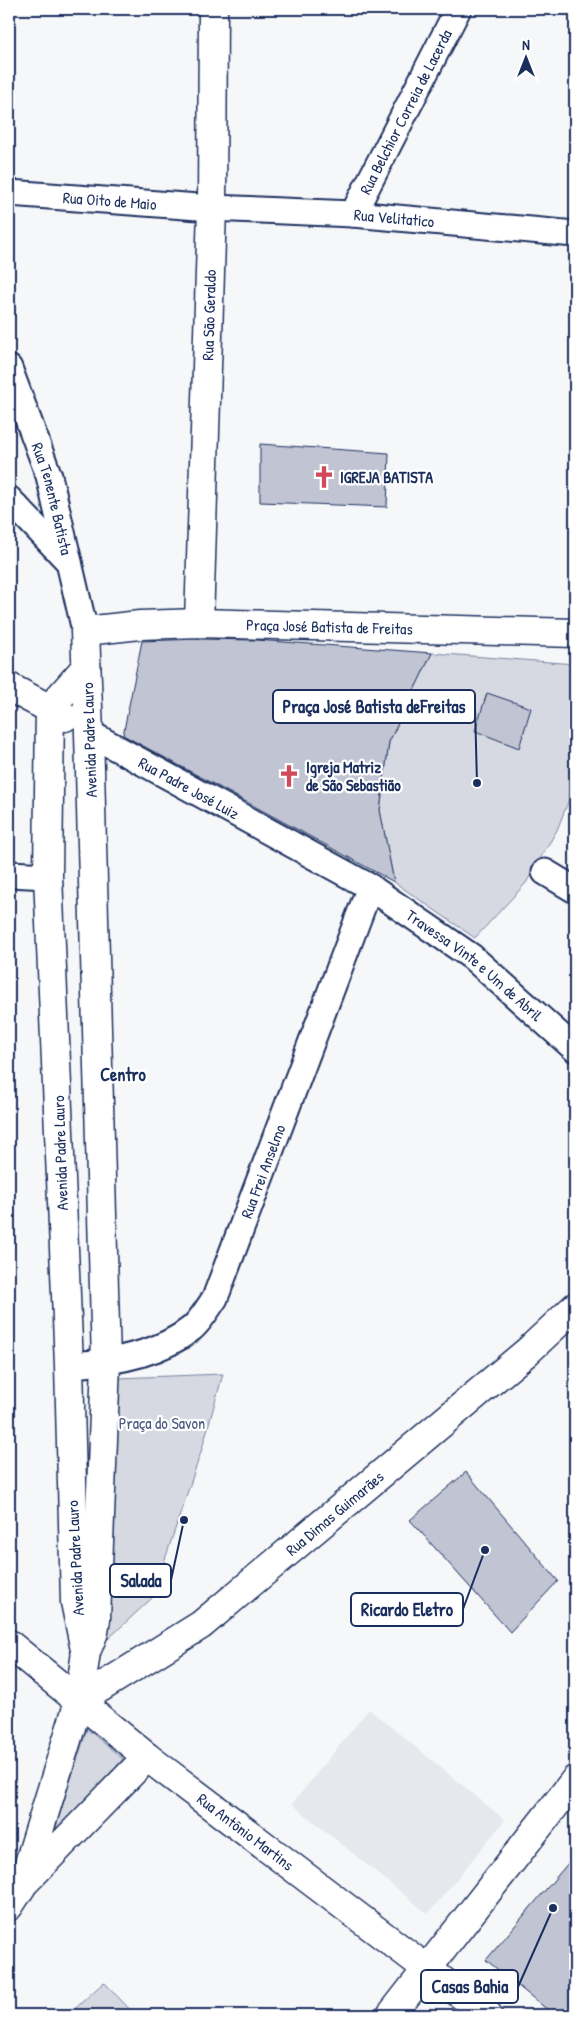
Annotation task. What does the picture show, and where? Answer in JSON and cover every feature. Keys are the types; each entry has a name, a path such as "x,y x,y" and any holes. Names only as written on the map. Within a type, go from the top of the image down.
{"street":[{"name":"Rua São Geraldo","path":"199,623 212,208 213,9"},
{"name":"Rua Belchior Correia de Lacerda","path":"353,214 458,9"},
{"name":"Rua Oito de Maio","path":"9,192 212,208"},
{"name":"Rua Velitatico","path":"212,208 353,214 575,234"},
{"name":"Rua Tenente Batista","path":"9,368 49,476 85,631"},
{"path":"9,499 69,562"},
{"name":"Praça José Batista de Freitas","path":"85,631 140,625 199,623 575,633"},
{"name":"Avenida Padre Lauro","path":"15,1896 79,1701 86,1652 94,1632 96,1619 106,1363 85,631"},
{"name":"Avenida Padre Lauro","path":"86,667 50,708 48,876 69,1365 75,1602 86,1652"},
{"name":"Rua Padre José Luiz","path":"9,687 370,887"},
{"path":"545,872 575,890"},
{"path":"9,874 48,876"},
{"name":"Travessa Vinte e Um de Abril","path":"370,887 472,957 575,1049"},
{"name":"Rua Frei Anselmo","path":"69,1365 106,1363 162,1345 192,1328 215,1298 370,887"},
{"name":"Rua Dimas Guimarães","path":"79,1701 201,1625 528,1350 575,1308"},
{"name":"Rua Antônio Martins","path":"9,1644 147,1757 488,2015"},
{"path":"15,1896 147,1757"},
{"path":"391,2015 425,1969 575,1780"}],"shaded area":[{"path":"369,1709 505,1820 428,1914 292,1804"}],"green space":[{"path":"432,653 575,664 575,784 557,830 526,883 475,938 394,882 380,810 389,742"},
{"name":"Praça do Savon","path":"223,1374 201,1452 152,1598 108,1639 118,1378"},
{"path":"87,1729 123,1759 53,1835"},
{"path":"104,1982 135,2015 68,2015"}],"building":[{"name":"IGREJA BATISTA","path":"260,444 389,453 387,507 260,502"},
{"name":"Igreja Matriz de São Sebastião","path":"256,640 432,653 389,742 380,810 394,882 123,735 142,641"},
{"path":"487,693 531,708 519,748 475,731"},
{"path":"466,1472 558,1581 510,1632 410,1520"},
{"path":"575,1855 575,2015 554,2015 486,1960"}],"place":[{"name":"IGREJA BATISTA","path":"324,477"},
{"name":"Igreja Matriz de São Sebastião","path":"289,776"},
{"name":"Praça José Batista deFreitas","path":"477,783"},
{"name":"Salada","path":"184,1520"},
{"name":"Ricardo Eletro","path":"485,1550"},
{"name":"Casas Bahia","path":"553,1908"}],"district":[{"name":"Centro","path":"123,1074"}]}
